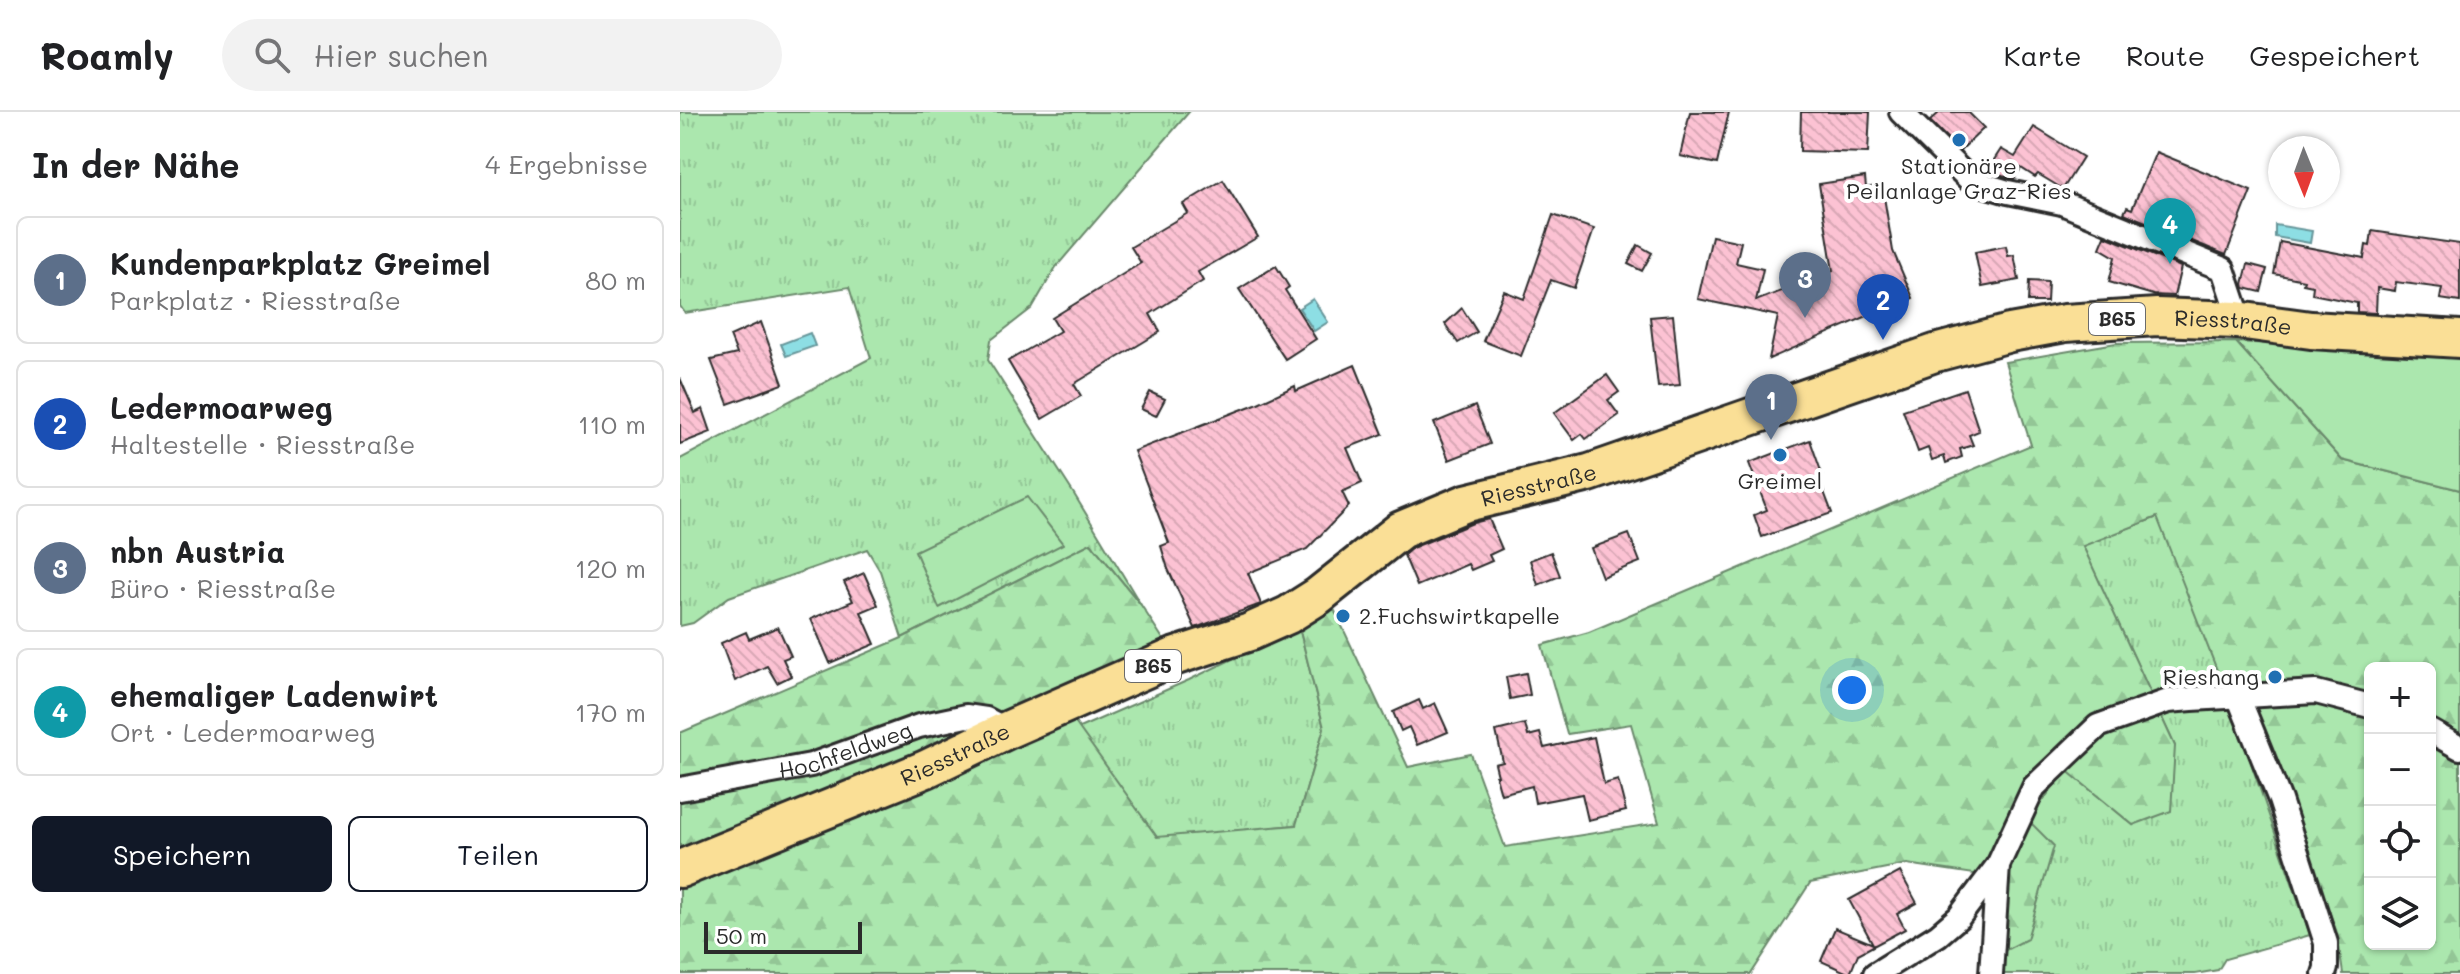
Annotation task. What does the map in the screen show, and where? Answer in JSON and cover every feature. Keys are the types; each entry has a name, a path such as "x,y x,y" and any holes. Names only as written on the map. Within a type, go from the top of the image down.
{"main road":[{"name":"Riesstraße","path":"680,869 926,769 1176,656 1250,632 1288,615 1318,596 1401,530 1466,503 1589,473 1884,369 2010,333 2065,323 2157,317 2237,320 2311,330 2460,339"}],"street":[{"path":"1901,112 1971,181 2062,203 2223,269 2237,320"},
{"path":"1875,974 1938,935 1959,917 1998,865 2034,787 2098,726 2168,701 2316,692 2364,704"},
{"path":"2238,696 2280,800 2326,943 2324,974"},
{"name":"Hochfeldweg","path":"680,789 811,765 919,726 966,716 986,719 1007,730"},
{"path":"2435,734 2460,748"},
{"path":"1991,974 1998,865"}],"green space":[{"path":"680,112 1189,112 1056,267 1032,308 991,340 988,360 1141,605 1091,543 902,638 880,571 867,549 729,597 693,623 680,626 680,459 871,358 849,287 685,313 680,306"},
{"path":"2236,342 2342,460 2460,490 2460,974 2343,974 2337,933 2254,705 2235,716 2157,517 2083,546 2175,746 2171,811 2133,825 2066,770 2028,820 2054,846 2027,939 2002,952 1995,877 1907,864 1810,883 1751,974 680,974 680,733 902,638 1091,543 1141,605 1165,642 1054,693 1157,837 1296,825 1324,728 1299,627 1334,609 1408,767 1471,754 1505,847 1659,823 1631,724 1567,734 1542,645 1589,632 2031,445 2005,362 2116,343"},
{"path":"2236,342 2460,354 2460,490 2342,460"},
{"path":"1027,497 1063,544 939,608 915,551"},
{"path":"2158,517 2235,716 2310,935 2225,959 2218,970 2195,974 2002,974 2002,952 2028,820 2066,769 2133,825 2175,746 2082,545"},
{"path":"1299,627 1324,728 1296,825 1157,838 1077,729"}],"water":[{"path":"2275,225 2312,231 2310,243 2275,237"},
{"path":"1313,299 1328,322 1314,331 1299,308"},
{"path":"810,333 815,346 786,356 781,344"}],"building":[{"path":"1690,112 1729,112 1717,164 1680,156"},
{"path":"1801,112 1870,112 1868,153 1800,151"},
{"name":"Stationäre Peilanlage Graz-Ries","path":"1940,112 1968,112 1984,128 1960,151 1930,121"},
{"path":"2034,127 2083,157 2063,189 2021,168 2014,179 1993,172 1992,163 2001,149 2015,157"},
{"path":"2156,152 2251,191 2226,255 2124,213 2127,207 2132,209"},
{"path":"1865,177 1866,188 1882,185 1893,251 1913,298 1769,359 1778,316 1698,299 1712,236 1741,242 1736,263 1763,269 1756,301 1833,271 1819,184"},
{"path":"1223,180 1258,237 1198,272 1203,281 1150,314 1160,332 1074,384 1081,396 1042,419 1008,361 1060,331 1052,318 1141,263 1131,247 1188,213 1183,204"},
{"path":"1553,215 1594,229 1574,288 1551,280 1521,356 1483,341 1504,291 1524,299"},
{"path":"2372,231 2460,244 2460,302 2440,299 2442,288 2396,282 2395,291 2377,288 2376,313 2357,312 2357,303 2312,294 2313,286 2303,284 2304,280 2274,274 2280,242 2364,258"},
{"path":"2105,236 2181,267 2174,296 2153,295 2109,282 2115,257 2100,248"},
{"path":"1638,245 1652,253 1642,271 1628,264"},
{"path":"2006,246 2008,256 2014,255 2019,280 1982,287 1975,252"},
{"path":"2248,264 2267,269 2261,292 2244,288"},
{"path":"1276,266 1289,287 1285,290 1316,339 1285,359 1239,289"},
{"path":"2029,281 2048,282 2047,302 2028,302"},
{"path":"1462,308 1477,332 1458,343 1445,324"},
{"path":"1673,315 1680,385 1658,387 1650,317"},
{"path":"761,322 783,384 728,404 711,360 737,354 730,336"},
{"path":"1355,365 1383,434 1347,448 1362,483 1342,492 1349,506 1307,549 1248,573 1261,604 1195,628 1168,569 1161,546 1169,543 1134,451 1295,386 1296,391"},
{"path":"1607,375 1619,392 1608,400 1619,415 1586,439 1582,434 1574,440 1554,413"},
{"path":"680,378 695,413 703,409 711,432 680,444"},
{"path":"1965,389 1979,431 1969,435 1973,445 1960,449 1962,457 1946,463 1944,456 1932,460 1928,448 1918,452 1903,410"},
{"path":"1150,392 1165,399 1156,416 1141,409"},
{"path":"1475,406 1490,444 1449,460 1434,423"},
{"path":"1810,440 1822,474 1818,476 1832,513 1762,537 1754,515 1767,510 1749,463"},
{"path":"1489,519 1502,549 1489,555 1492,561 1471,570 1468,564 1417,586 1404,555 1412,548"},
{"path":"1629,534 1640,562 1602,577 1591,548"},
{"path":"1551,552 1560,576 1538,585 1530,560"},
{"path":"864,573 878,605 861,612 875,644 830,663 811,619 853,601 844,582"},
{"path":"778,627 791,656 783,659 791,676 777,683 767,666 735,681 721,643 746,632 749,639"},
{"path":"1526,673 1530,695 1510,699 1506,677"},
{"path":"1419,700 1423,709 1435,703 1448,732 1417,745 1409,727 1401,731 1393,712"},
{"path":"1525,724 1528,736 1540,733 1544,748 1594,737 1604,784 1618,780 1626,811 1588,820 1582,794 1535,803 1532,786 1501,794 1495,764 1503,762 1496,731"},
{"path":"1900,872 1917,903 1897,914 1905,929 1858,954 1850,974 1821,961 1835,928 1873,944 1849,900"}],"place":[{"name":"Stationäre Peilanlage Graz-Ries","path":"1959,140"},
{"name":"ehemaliger Ladenwirt","path":"2170,264"},
{"name":"nbn Austria","path":"1805,318"},
{"name":"Ledermoarweg","path":"1883,340"},
{"name":"Kundenparkplatz Greimel","path":"1771,440"},
{"name":"Greimel","path":"1780,455"},
{"name":"2.Fuchswirtkapelle","path":"1343,616"},
{"name":"Rieshang","path":"2275,677"}]}
